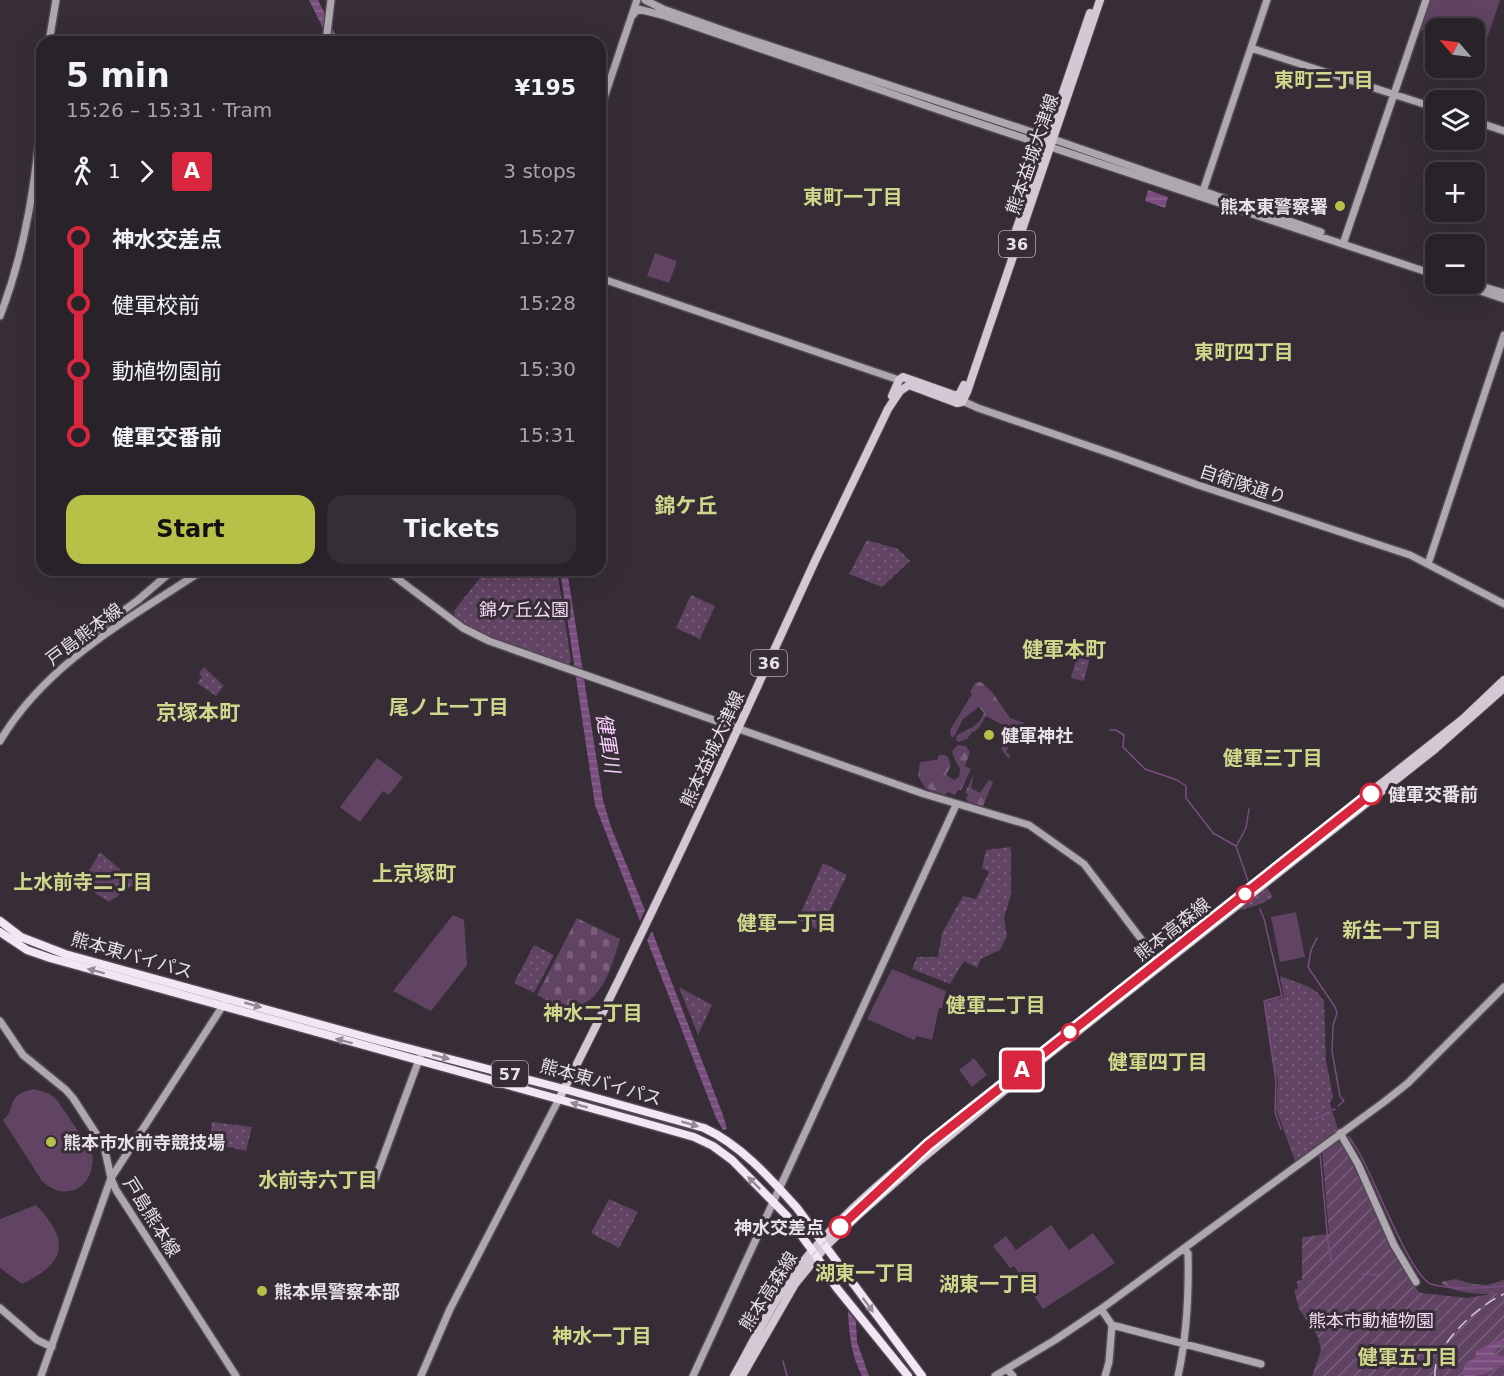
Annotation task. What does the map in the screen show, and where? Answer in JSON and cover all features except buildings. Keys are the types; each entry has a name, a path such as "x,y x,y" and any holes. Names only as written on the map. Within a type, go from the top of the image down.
{"highway":[{"name":"熊本東バイパス","path":"0,921 21,937 45,947 225,1002 338,1040 564,1089 704,1128 732,1144 779,1188 824,1243 922,1376"},
{"name":"熊本東バイパス","path":"0,932 27,950 50,958 225,1002"},
{"name":"熊本東バイパス","path":"420,1056 559,1099 694,1137 713,1146 732,1160 787,1216 815,1253 836,1287 908,1376"}],"main road":[{"name":"熊本益城大津線","path":"965,403 1094,0"},
{"name":"熊本益城大津線","path":"954,395 959,395 962,391 1100,0"},
{"path":"899,380 906,377 954,395"},
{"name":"熊本益城大津線","path":"559,1099 650,918 740,728 816,559 888,409 899,380"},
{"path":"899,380 952,402 965,403"},
{"name":"熊本益城大津線","path":"888,409 900,391 909,384"},
{"name":"熊本高森線","path":"734,1376 790,1278 889,1177 965,1112 1463,719 1504,680"},
{"name":"熊本高森線","path":"824,1243 971,1118 1443,742 1504,688"},
{"name":"熊本高森線","path":"742,1376 780,1308 815,1253"}],"street":[{"path":"50,36 56,0"},
{"path":"327,36 331,0"},
{"path":"606,93 638,0"},
{"path":"638,0 640,4 662,15"},
{"path":"645,0 663,9 734,34 1425,269"},
{"path":"1202,194 1267,0"},
{"path":"1343,243 1426,0"},
{"path":"633,15 638,9 662,15 1049,142"},
{"path":"1251,48 1425,105"},
{"path":"1485,125 1504,131"},
{"path":"0,316 14,276 32,202 36,164"},
{"path":"606,281 899,380"},
{"path":"1485,287 1504,293"},
{"path":"1485,293 1504,299"},
{"path":"1428,564 1504,335"},
{"path":"954,395 965,403"},
{"name":"自衛隊通り","path":"965,403 1198,485 1410,555 1504,604"},
{"path":"90,644 88,641 90,635 166,576"},
{"name":"戸島熊本線","path":"0,741 33,694 90,644 194,576"},
{"path":"394,576 472,633 956,805 1029,825 1084,864 1157,960"},
{"path":"693,1376 956,805"},
{"path":"995,1376 1101,1309 1408,1083 1504,987"},
{"path":"41,1376 111,1178 225,1002"},
{"name":"戸島熊本線","path":"0,1022 23,1055 73,1098 104,1146 116,1190 236,1376"},
{"path":"375,1179 420,1056"},
{"path":"421,1376 450,1309 559,1099"},
{"path":"1340,1133 1368,1185 1394,1245 1416,1282"},
{"path":"1178,1376 1185,1344 1189,1281 1188,1253 1183,1249"},
{"path":"0,1308 37,1340 52,1347"},
{"path":"1101,1309 1112,1325 1109,1362 1105,1376"},
{"path":"1112,1325 1261,1364"},
{"path":"1007,1369 1013,1376"}],"green space":[{"path":"1430,0 1500,0 1485,44 1485,18 1425,18 1425,32 1420,30"},
{"path":"655,253 677,261 669,283 647,276"},
{"path":"867,540 898,549 910,561 882,587 849,574"},
{"name":"錦ケ丘公園","path":"481,576 558,576 571,661 569,664 496,639 455,617 454,611"},
{"path":"691,595 715,606 700,639 676,628"},
{"path":"1077,655 1090,657 1084,681 1071,678"},
{"path":"204,667 224,686 216,696 197,683 202,677 199,673"},
{"path":"981,682 992,692 1010,718 1024,723 1021,734 1015,732 1006,752 1010,755 1009,759 1001,749 1006,740 998,735 1003,725 986,716 967,739 958,742 956,740 957,735 973,727 979,721 984,713 979,707 963,719 954,737 951,737 950,730 972,694 970,692 975,683"},
{"path":"958,745 966,746 970,752 965,766 971,769 961,790 958,790 955,795 948,792 945,795 925,788 918,776 920,762 937,760 939,755 948,757 951,766 946,775 954,780 959,777 960,769 952,751"},
{"path":"377,758 403,777 389,795 383,791 360,822 340,807"},
{"path":"974,774 971,788 980,793 989,780 993,782 983,806 966,799 968,794 965,793"},
{"path":"1011,847 1011,895 1004,918 1007,936 1000,950 981,959 977,968 964,961 950,984 912,969 917,957 938,957 942,933 963,896 976,899 989,872 982,868 986,850"},
{"path":"100,852 136,883 109,902 81,884"},
{"path":"823,863 847,875 820,931 798,919"},
{"path":"1267,887 1273,897 1261,904 1241,910 1240,908"},
{"path":"1296,912 1305,957 1280,962 1271,917"},
{"path":"453,915 464,920 467,965 431,1011 393,991"},
{"path":"577,918 620,939 603,985 588,1001 567,1011 537,995"},
{"path":"534,945 554,955 534,993 514,983"},
{"path":"892,969 946,991 942,1008 939,1008 932,1040 917,1036 914,1040 867,1019"},
{"path":"1280,976 1307,986 1317,992 1324,1001 1326,1061 1333,1097 1330,1103 1338,1130 1295,1161 1276,1109 1278,1080 1273,1064 1264,1002 1284,997"},
{"path":"679,987 712,1005 698,1035"},
{"path":"974,1058 987,1075 972,1087 959,1070"},
{"path":"34,1089 50,1094 57,1100 92,1152 90,1174 79,1188 61,1191 42,1181 3,1120 10,1111 15,1098"},
{"path":"212,1122 252,1127 246,1151 220,1145 222,1138 210,1135"},
{"name":"熊本市動植物園","path":"1337,1142 1342,1143 1397,1256 1418,1291 1467,1298 1504,1292 1504,1376 1312,1376 1321,1350 1318,1337 1299,1309 1294,1290 1298,1289 1297,1281 1302,1280 1302,1237 1329,1234 1322,1151"},
{"path":"609,1199 638,1212 619,1248 591,1233"},
{"path":"36,1205 54,1229 59,1250 48,1268 22,1284 0,1268 0,1219"},
{"path":"1051,1225 1069,1250 1093,1233 1115,1263 1043,1309 1014,1266 1010,1268 993,1246 1006,1236 1016,1250"},
{"path":"1456,1279 1472,1284 1487,1285 1504,1280 1504,1336 1489,1306 1487,1294 1456,1290 1441,1282"}],"shaded area":[{"path":"309,0 318,0 336,36 327,36"},
{"path":"1148,190 1168,197 1165,208 1145,201"},
{"path":"561,576 568,576 603,800 611,827 645,910 640,921 595,805"},
{"path":"652,931 727,1129 723,1130 716,1118 647,940"},
{"path":"848,1311 856,1321 857,1342 869,1376 862,1376 855,1360"},
{"path":"1504,1338 1504,1346 1497,1348 1494,1354 1504,1356 1504,1365 1499,1364 1482,1375 1463,1376 1465,1364 1475,1358 1476,1351"}],"waterway":[{"path":"1110,730 1116,730 1124,735 1123,747 1145,769 1177,780 1186,786 1186,798 1213,833 1236,846 1248,881"},
{"path":"1237,845 1246,828 1249,809"},
{"path":"1260,909 1282,996 1264,1001 1276,1081 1275,1112 1281,1129"},
{"path":"1317,938 1311,950 1308,967 1337,1013 1333,1026 1332,1051 1340,1096 1344,1101 1338,1106"},
{"path":"1321,1116 1330,1112"},
{"path":"1315,1119 1319,1117"},
{"path":"1349,1137 1367,1168 1403,1246 1423,1277 1431,1284 1448,1287 1504,1286"},
{"path":"1320,1154 1332,1264"},
{"path":"1362,1274 1378,1275"},
{"path":"783,1361 787,1376"}],"tram line":[{"path":"737,1376 782,1296 805,1263 911,1160 1443,737 1504,683"},
{"name":"A","path":"840,1227 928,1145 1371,794"}],"railway":[{"path":"1435,1376 1436,1364 1441,1352 1459,1328 1482,1307 1504,1294"}],"place":[{"name":"熊本東警察署","path":"1340,206"},
{"name":"健軍神社","path":"989,735"},
{"name":"健軍交番前","path":"1371,794"},
{"name":"熊本市水前寺競技場","path":"51,1142"},
{"name":"神水交差点","path":"840,1227"},
{"name":"熊本県警察本部","path":"262,1291"}],"district":[{"name":"東町三丁目","path":"1324,80"},
{"name":"東町一丁目","path":"853,197"},
{"name":"東町四丁目","path":"1244,352"},
{"name":"錦ケ丘","path":"686,506"},
{"name":"健軍本町","path":"1064,650"},
{"name":"尾ノ上一丁目","path":"449,707"},
{"name":"京塚本町","path":"198,713"},
{"name":"健軍三丁目","path":"1273,758"},
{"name":"上京塚町","path":"414,874"},
{"name":"上水前寺二丁目","path":"83,882"},
{"name":"健軍一丁目","path":"787,923"},
{"name":"新生一丁目","path":"1392,930"},
{"name":"健軍二丁目","path":"996,1005"},
{"name":"神水二丁目","path":"593,1013"},
{"name":"健軍四丁目","path":"1158,1062"},
{"name":"水前寺六丁目","path":"318,1180"},
{"name":"湖東一丁目","path":"865,1273"},
{"name":"湖東一丁目","path":"989,1284"},
{"name":"神水一丁目","path":"602,1336"},
{"name":"健軍五丁目","path":"1408,1357"}],"water label":[{"name":"健軍川","path":"608,743"}]}
